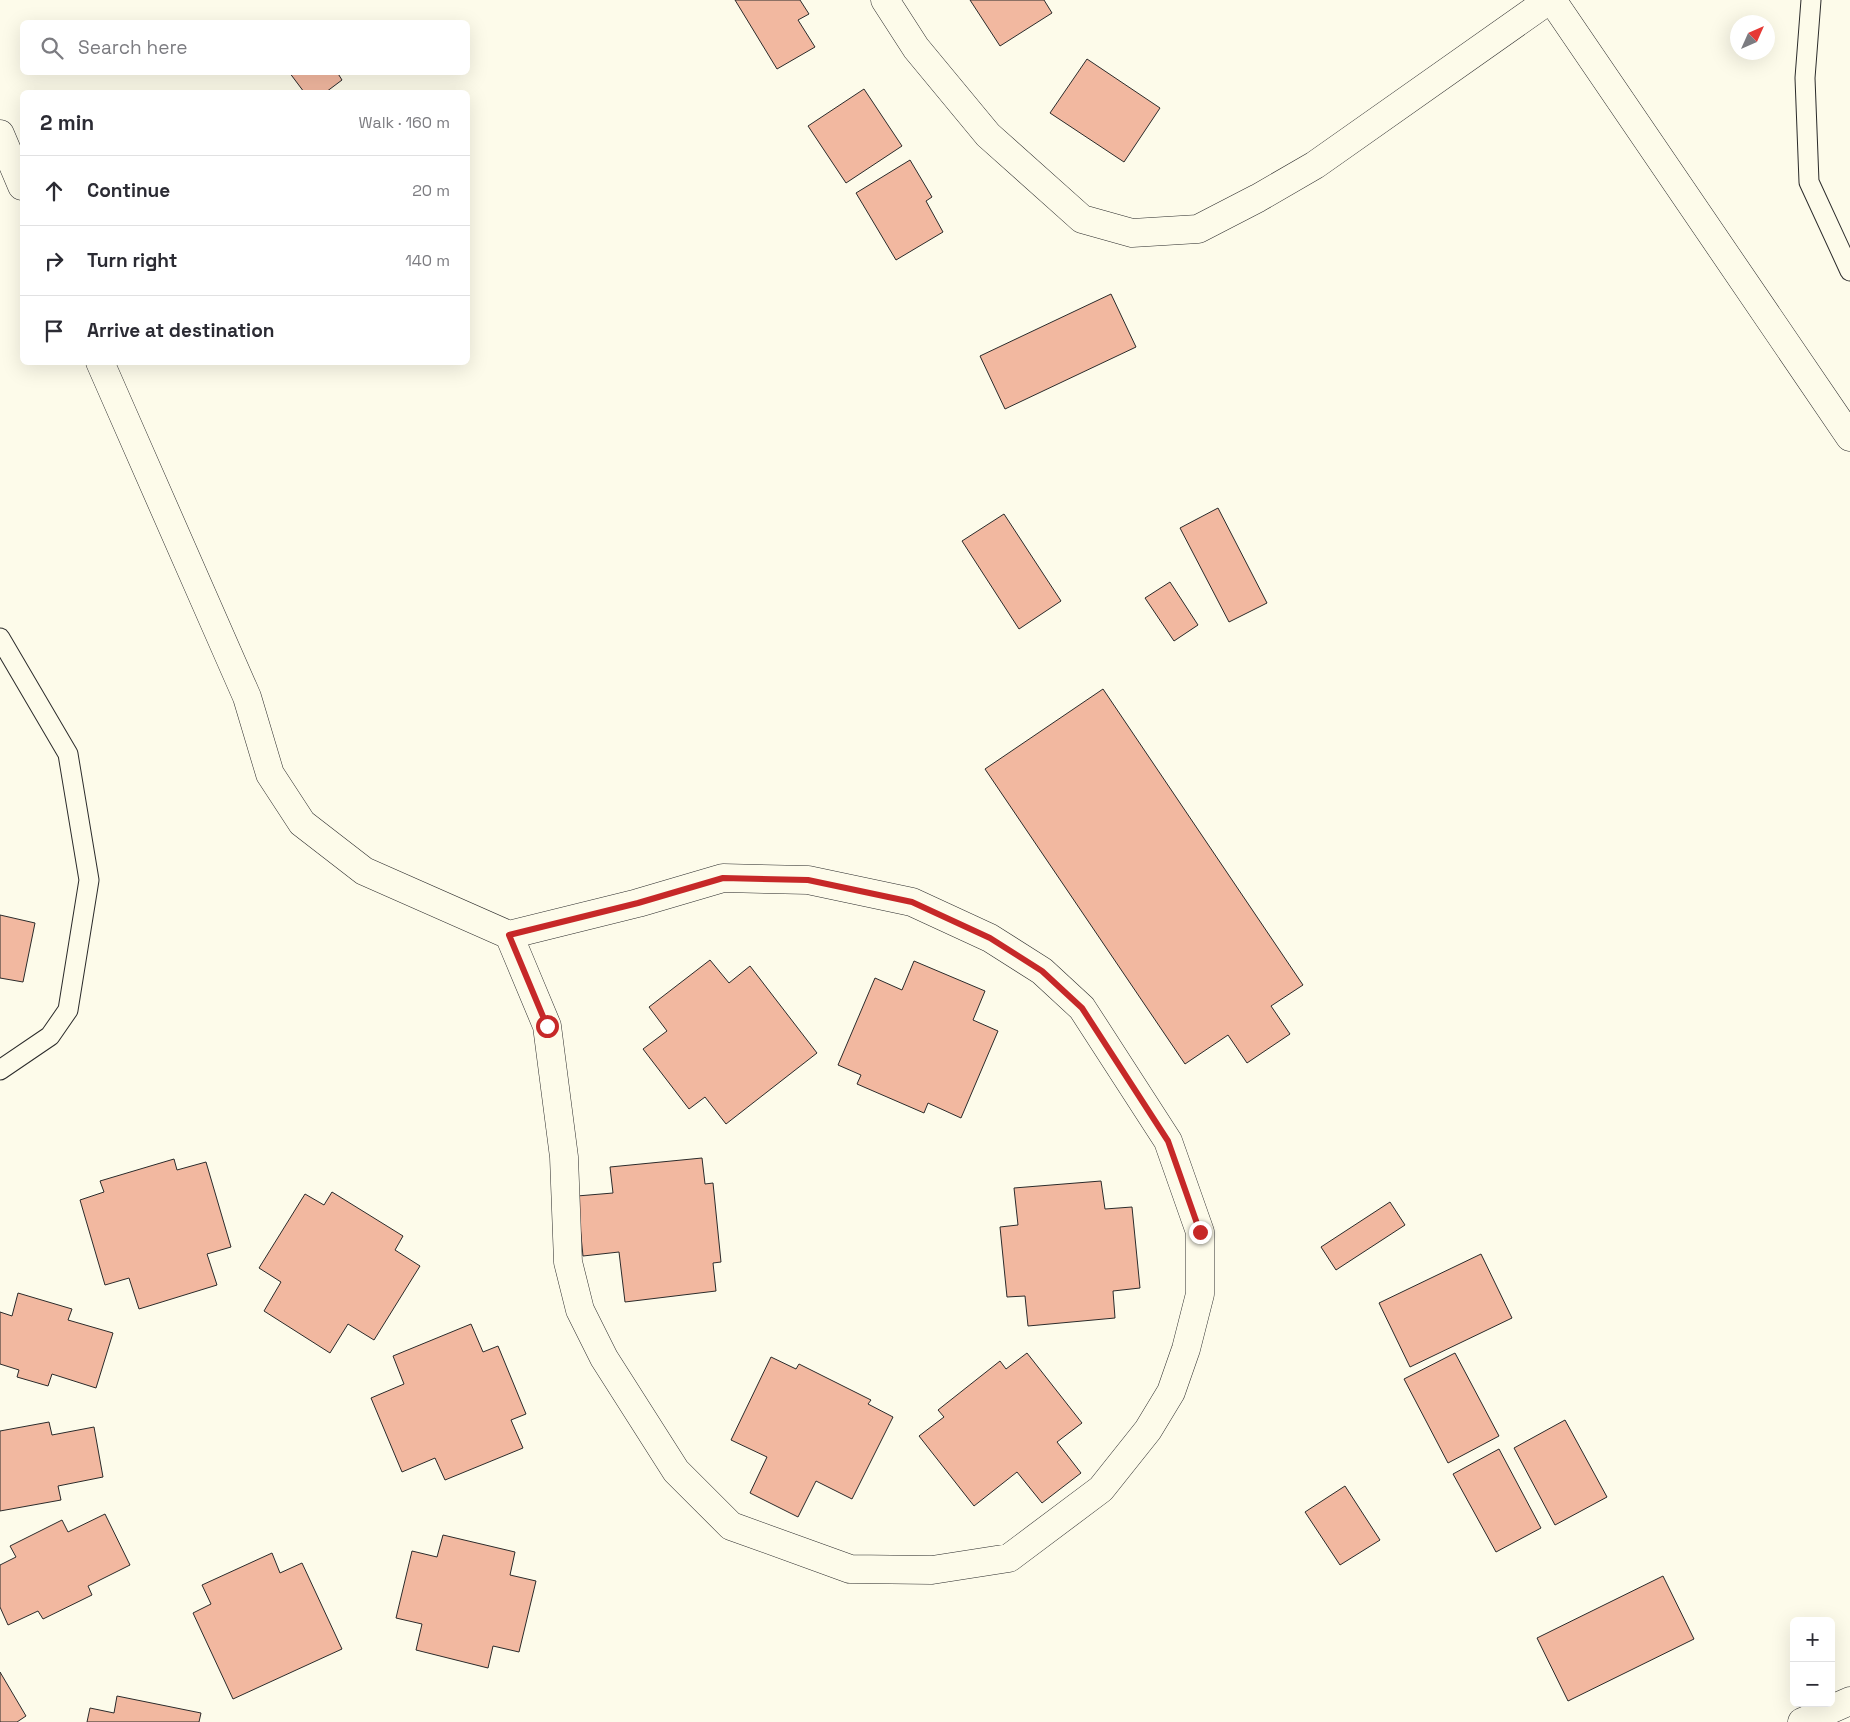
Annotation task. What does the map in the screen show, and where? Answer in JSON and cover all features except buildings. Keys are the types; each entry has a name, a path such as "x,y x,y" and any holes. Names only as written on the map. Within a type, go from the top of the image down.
{"street":[{"path":"885,0 916,48 988,135 1082,219 1132,233 1198,229 1258,198 1315,165 1551,0 1850,437"},
{"path":"0,134 20,181"},
{"path":"101,365 247,697 270,774 302,823 364,871 509,935 638,903 723,878 808,880 912,902 990,938 1042,971 1082,1008 1168,1141 1200,1232 1200,1294 1186,1349 1171,1392 1148,1430 1101,1489 1009,1558 932,1570 850,1569 731,1526 676,1472 604,1358 580,1310 568,1262 564,1157 547,1026 509,935"},
{"path":"1802,1722 1850,1701"}],"lane":[{"path":"1811,0 1805,78 1809,182 1850,271"},
{"path":"0,638 68,754 89,880 68,1010 50,1036 0,1070"}],"route":[{"path":"547,1026 509,935 638,903 723,878 808,880 912,902 990,938 1042,971 1082,1008 1168,1141 1200,1232"}]}
